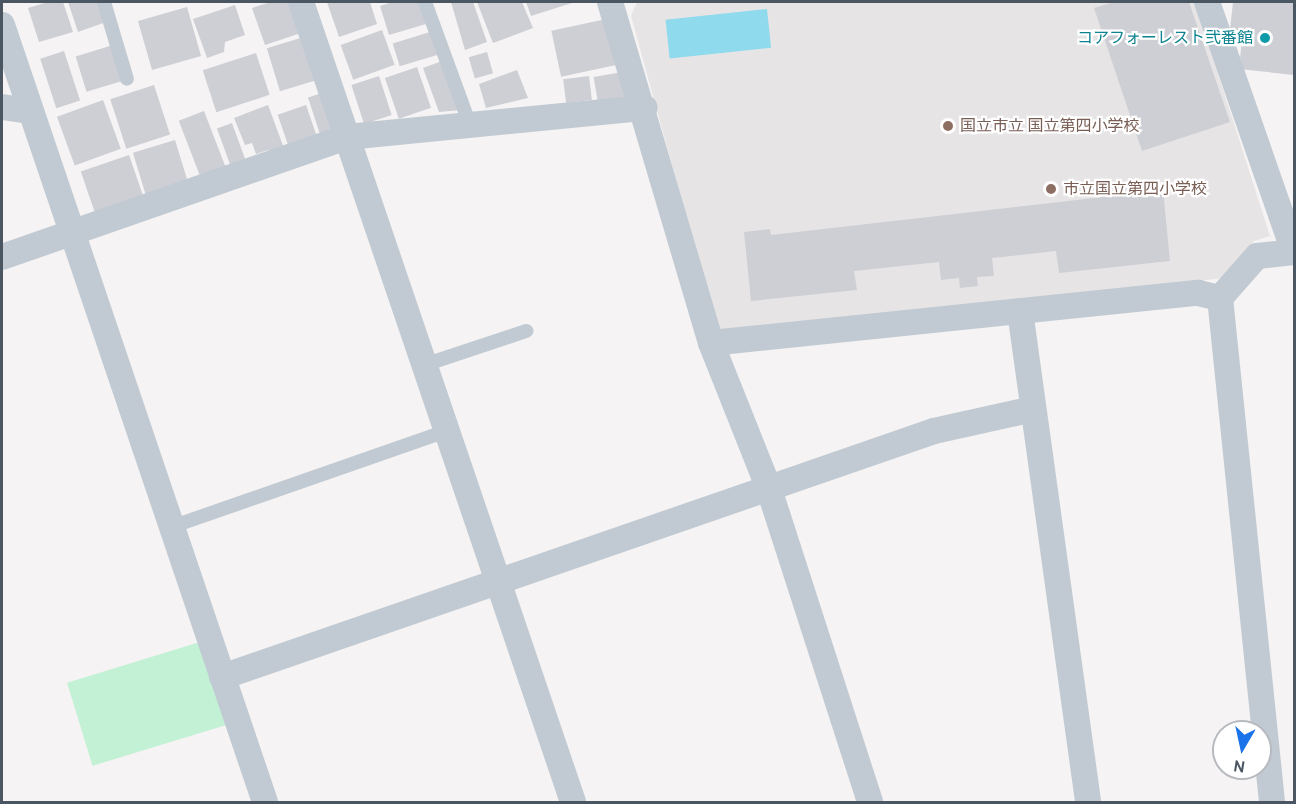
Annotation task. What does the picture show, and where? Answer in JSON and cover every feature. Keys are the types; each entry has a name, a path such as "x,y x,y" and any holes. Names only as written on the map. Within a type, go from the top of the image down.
{"street":[{"path":"302,2 573,802"},
{"path":"610,2 645,108 711,343 769,489 870,802"},
{"path":"1207,2 1294,252 1257,256 1220,298 1272,802"},
{"path":"2,25 265,802"},
{"path":"2,107 31,111"},
{"path":"2,257 346,137 469,123 645,108"},
{"path":"711,343 1198,293 1220,298"},
{"path":"1020,311 1088,802"},
{"path":"222,677 497,579 769,489 934,431 1032,409"}],"lane":[{"path":"104,2 127,79"},
{"path":"425,2 469,123"},
{"path":"424,365 526,331"},
{"path":"171,527 447,431"}],"shaded area":[{"name":"国立市立 国立第四小学校","path":"637,2 1195,2 1270,236 1254,241 1223,278 719,336 631,16"}],"green space":[{"path":"200,642 225,725 93,766 67,683"}],"water":[{"path":"767,9 771,48 670,58 666,20"}],"building":[{"path":"48,2 63,2 73,32 39,42 28,8"},
{"path":"68,2 99,2 106,22 78,32"},
{"path":"271,2 294,2 304,32 265,45 252,8"},
{"path":"327,2 370,2 377,24 339,37"},
{"path":"393,2 420,2 426,24 389,35 380,6"},
{"path":"451,2 473,2 487,42 465,50"},
{"path":"477,2 522,2 533,28 493,43"},
{"path":"526,2 575,2 531,16"},
{"path":"1114,2 1189,2 1230,122 1142,151 1094,8"},
{"name":"コアフォーレスト弐番館","path":"1233,2 1294,2 1294,75 1239,69 1242,39 1229,38"},
{"path":"235,5 245,35 225,42 224,52 207,58 193,19"},
{"path":"187,7 201,56 152,70 138,21"},
{"path":"611,18 621,64 561,77 551,31"},
{"path":"382,30 395,65 353,80 341,45"},
{"path":"430,32 437,55 400,66 393,43"},
{"path":"307,36 320,79 280,91 267,48"},
{"path":"113,45 124,80 87,92 76,56"},
{"path":"64,51 80,100 56,108 40,59"},
{"path":"487,52 493,73 475,78 469,57"},
{"path":"256,53 270,95 216,112 203,70"},
{"path":"442,61 461,110 439,112 423,68"},
{"path":"417,67 431,108 399,119 385,78"},
{"path":"517,70 528,98 486,108 479,84"},
{"path":"628,71 633,98 598,104 594,77"},
{"path":"379,76 392,115 364,124 351,85"},
{"path":"589,76 592,100 566,103 563,79"},
{"path":"154,85 170,134 126,149 110,99"},
{"path":"328,91 342,133 322,139 308,97"},
{"path":"103,100 121,149 75,166 57,117"},
{"path":"268,105 285,151 271,157 268,150 256,154 252,143 245,145 234,118"},
{"path":"306,105 318,139 289,149 278,115"},
{"path":"204,111 225,166 200,176 179,121"},
{"path":"232,123 246,161 231,166 217,128"},
{"path":"175,140 188,182 146,195 133,153"},
{"path":"129,155 145,202 97,219 81,172"},
{"path":"1163,190 1170,261 1059,273 1056,251 992,258 994,276 977,277 978,286 960,288 959,278 941,280 939,262 854,271 857,290 751,301 744,232 770,229 771,235"}],"place":[{"name":"コアフォーレスト弐番館","path":"1265,38"},
{"name":"国立市立 国立第四小学校","path":"948,126"},
{"name":"市立国立第四小学校","path":"1051,189"}]}
